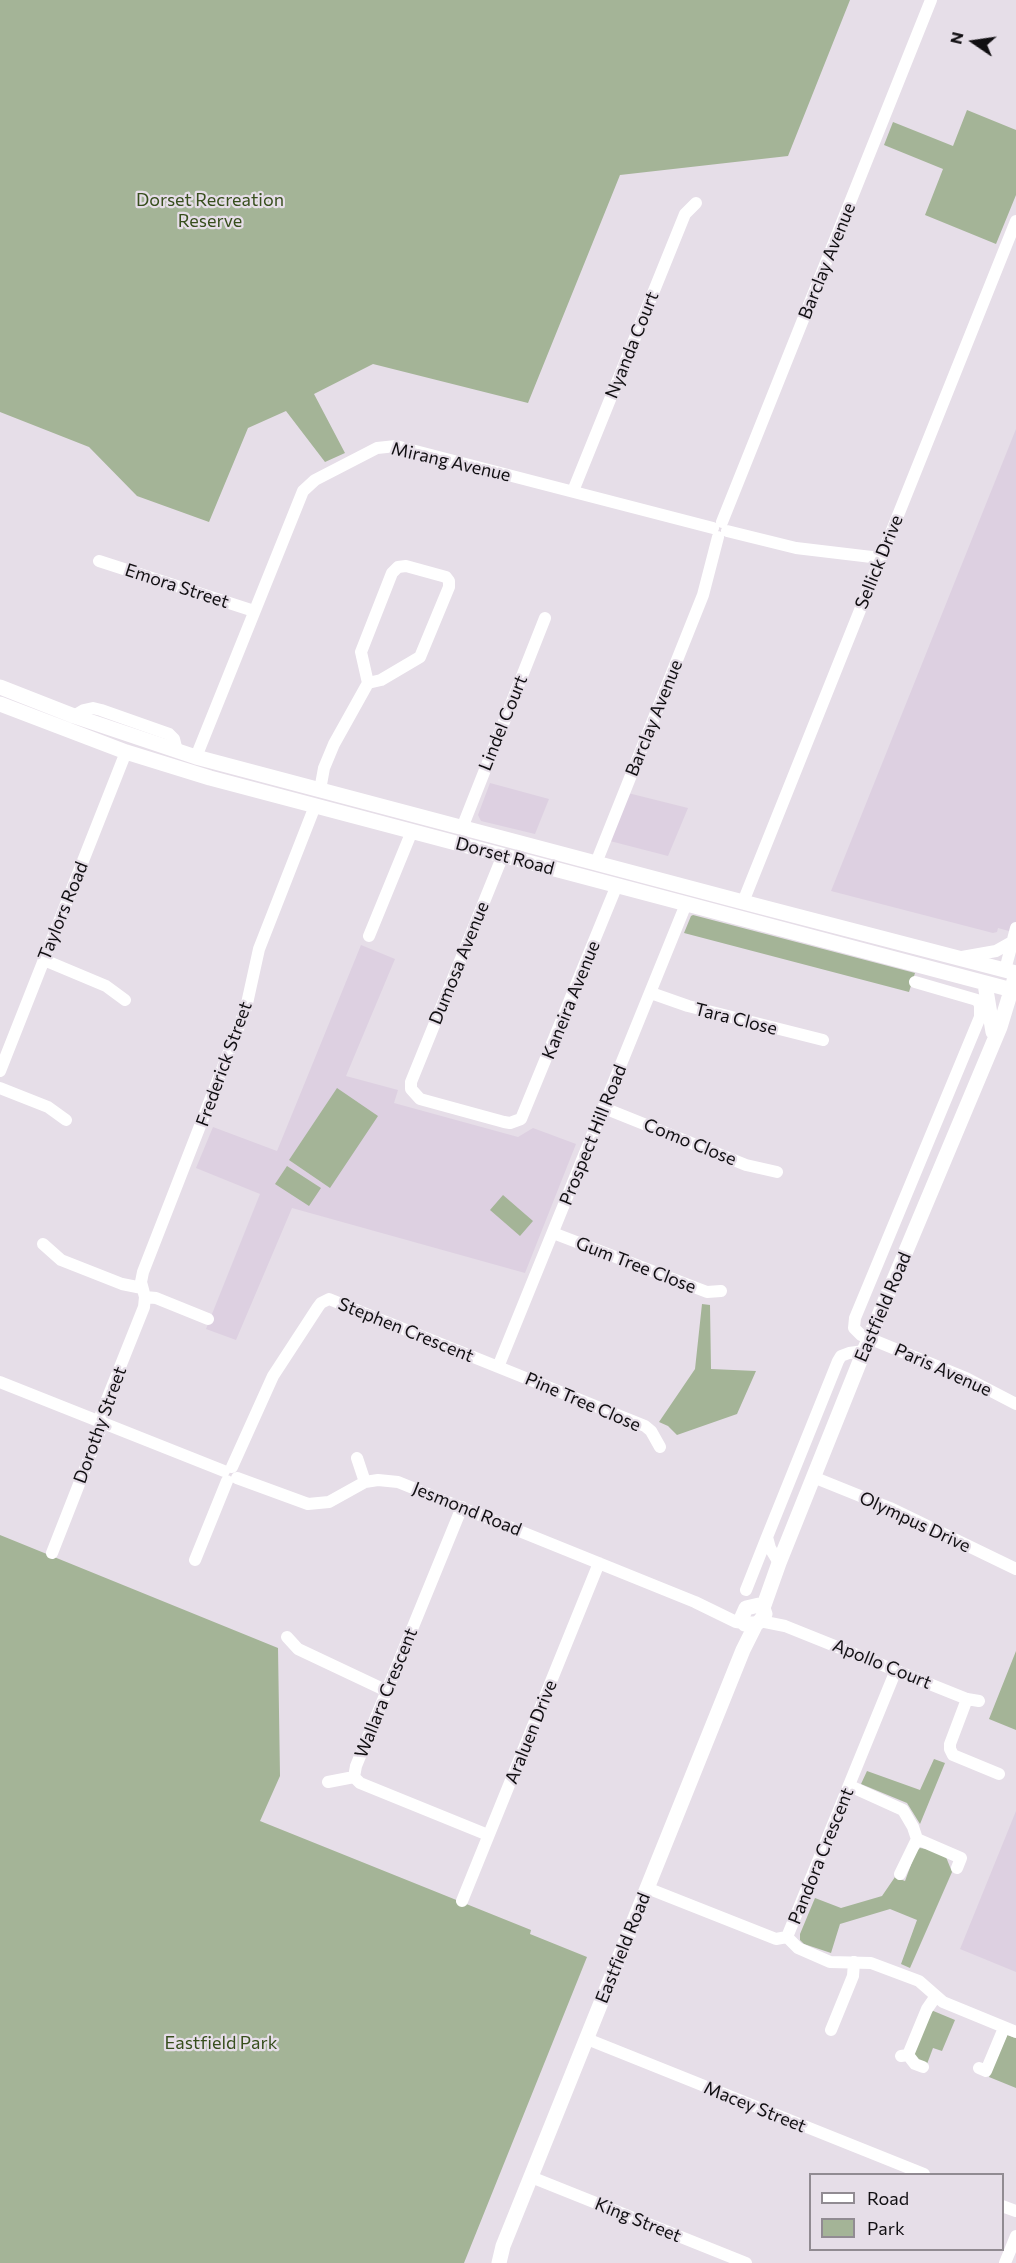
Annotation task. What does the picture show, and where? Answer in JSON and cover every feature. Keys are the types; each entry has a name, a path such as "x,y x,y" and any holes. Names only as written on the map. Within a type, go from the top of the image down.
{"main road":[{"name":"Dorset Road","path":"0,687 74,716 196,757 1011,971"},
{"name":"Dorset Road","path":"0,704 126,752 210,778 1010,990"},
{"path":"126,752 131,736"},
{"path":"315,806 320,790"},
{"path":"503,855 507,839"},
{"path":"739,918 743,902"},
{"name":"Eastfield Road","path":"493,2263 503,2246 587,2039 743,1650 753,1615 778,1565 988,1054 1011,1011 1011,971"},
{"path":"985,984 993,1032"},
{"name":"Eastfield Road","path":"988,1054 993,1032 1010,990"},
{"name":"Eastfield Road","path":"499,2263 503,2246"}],"street":[{"name":"Barclay Avenue","path":"596,863 703,595 720,529 931,0"},
{"name":"Nyanda Court","path":"573,492 685,214 696,203"},
{"name":"Sellick Drive","path":"743,902 1016,221"},
{"name":"Mirang Avenue","path":"196,757 300,496 307,486 377,448 396,446 796,548 880,558"},
{"name":"Emora Street","path":"99,561 254,611"},
{"path":"320,790 324,768 334,744 368,684 361,652 392,573 398,567 406,566 446,577 449,587 420,657 381,680 368,684"},
{"name":"Lindel Court","path":"462,828 545,618"},
{"path":"74,716 93,708 113,714 169,734 174,739 177,751"},
{"name":"Taylors Road","path":"0,1071 4,1047 44,960 126,752"},
{"name":"Frederick Street","path":"143,1292 143,1272 246,1008 259,949 315,806"},
{"path":"369,936 412,831"},
{"name":"Dumosa Avenue","path":"503,855 415,1071 411,1089 420,1100 510,1123 516,1122 525,1114"},
{"name":"Kaneira Avenue","path":"525,1114 617,885"},
{"name":"Prospect Hill Road","path":"498,1367 686,904"},
{"path":"1011,971 1012,942 1016,928"},
{"path":"958,958 996,951 1012,942"},
{"path":"44,960 106,986 125,1000"},
{"path":"746,1590 838,1361 841,1356 867,1345 856,1331 855,1318 980,1017 980,1005 977,1000 915,982"},
{"name":"Tara Close","path":"651,993 688,1006 824,1040"},
{"path":"963,1060 988,1054"},
{"path":"0,1088 48,1107 66,1120"},
{"name":"Como Close","path":"604,1108 746,1165 777,1172"},
{"name":"Gum Tree Close","path":"553,1233 707,1292 721,1291"},
{"path":"43,1244 61,1260 208,1319"},
{"name":"Dorothy Street","path":"52,1553 101,1428 100,1417 144,1307 143,1292"},
{"name":"Stephen Crescent","path":"230,1474 273,1376 313,1313 326,1300 333,1300 498,1367"},
{"name":"Paris Avenue","path":"867,1345 966,1378 1016,1404"},
{"name":"Pine Tree Close","path":"498,1367 645,1426 651,1431 660,1447"},
{"name":"Jesmond Road","path":"0,1382 308,1504 329,1502 365,1482 378,1480 398,1482 695,1602 736,1622 753,1615"},
{"path":"357,1458 365,1482"},
{"path":"195,1560 230,1474"},
{"name":"Olympus Drive","path":"813,1477 890,1508 1016,1569"},
{"name":"Wallara Crescent","path":"462,1507 356,1766 354,1777 360,1783 488,1835"},
{"path":"767,1537 778,1565"},
{"name":"Araluen Drive","path":"462,1901 599,1563"},
{"name":"Apollo Court","path":"753,1615 973,1700 950,1744 950,1749 954,1755 999,1774"},
{"path":"287,1637 297,1649 387,1691"},
{"name":"Pandora Crescent","path":"647,1888 776,1939 787,1937 896,1670"},
{"path":"328,1782 354,1777"},
{"path":"850,1786 903,1810 913,1827 917,1839 899,1875"},
{"path":"917,1839 961,1858 957,1868"},
{"path":"787,1937 798,1948 830,1962 872,1963 919,1981 944,2002 1010,2030 986,2071 979,2068"},
{"path":"831,2030 853,1976 854,1962"},
{"path":"923,2067 904,2056 927,2009 936,1996"},
{"name":"Macey Street","path":"587,2039 919,2173"},
{"name":"King Street","path":"531,2177 746,2263"},
{"path":"1005,2263 1016,2236"}],"shaded area":[{"path":"1016,429 1016,933 998,928 997,932 993,933 831,891"},
{"path":"490,783 549,799 535,834 481,821 478,815"},
{"path":"628,793 688,808 668,856 610,841"},
{"path":"361,945 395,959 346,1076 398,1090 394,1103 518,1137 533,1128 576,1144 525,1273 292,1208 236,1340 206,1329 260,1194 196,1168 213,1127 277,1151"},
{"path":"1016,1811 1016,1972 960,1949"}],"green space":[{"name":"Dorset Recreation Reserve","path":"0,0 850,0 788,156 620,175 528,403 373,364 314,394 345,453 325,462 286,411 248,428 209,522 137,496 89,447 0,412"},
{"path":"967,110 1016,130 1016,195 996,244 925,215 943,169 884,145 893,122 953,146"},
{"path":"693,915 915,973 909,992 684,933"},
{"path":"337,1088 378,1116 330,1188 289,1160"},
{"path":"287,1166 321,1188 309,1206 275,1184"},
{"path":"503,1195 533,1221 520,1236 490,1210"},
{"path":"702,1304 710,1305 711,1369 756,1371 737,1414 677,1435 668,1426 659,1422 695,1369"},
{"name":"Eastfield Park","path":"0,1535 278,1648 280,1776 260,1821 531,1930 530,1934 587,1957 464,2263 0,2263"},
{"path":"1016,1651 1016,1730 989,1719"},
{"path":"934,1759 945,1763 920,1824 907,1803 861,1784 867,1771 920,1790"},
{"path":"920,1848 933,1850 946,1857 952,1872 910,1968 901,1964 917,1920 890,1909 840,1924 831,1953 804,1944 800,1940 800,1934 815,1898 841,1908 882,1896 895,1877 905,1881 916,1851"},
{"path":"931,2010 955,2020 942,2051 933,2048 927,2064 916,2060 914,2053"},
{"path":"1007,2035 1016,2038 1016,2088 989,2077"}]}
